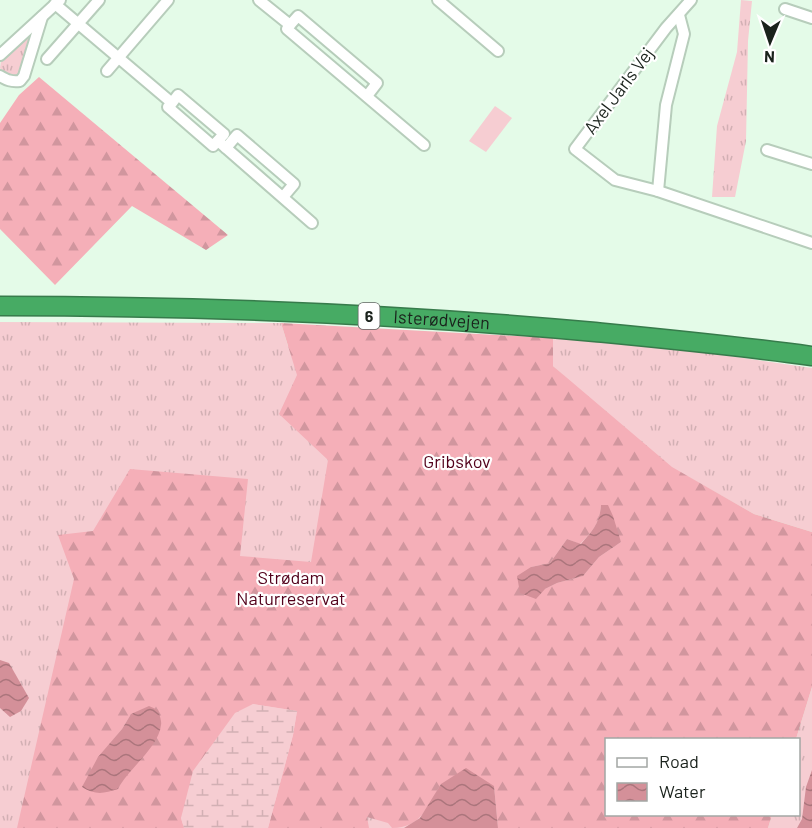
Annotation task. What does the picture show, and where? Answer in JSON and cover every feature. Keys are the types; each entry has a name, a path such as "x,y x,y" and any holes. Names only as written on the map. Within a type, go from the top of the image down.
{"highway":[{"name":"Isterødvejen","path":"0,306 284,311 436,319 660,338 812,357"}],"street":[{"path":"47,59 99,0"},
{"path":"108,71 168,0"},
{"path":"259,0 290,25"},
{"path":"438,0 498,51"},
{"name":"Axel Jarls Vej","path":"691,0 666,28 575,149 615,180 658,191 812,243"},
{"path":"0,55 58,2 77,24 172,102"},
{"path":"785,9 812,18"},
{"name":"Axel Jarls Vej","path":"658,191 666,105 684,34 679,15"},
{"path":"367,96 377,83 298,16 287,29 424,145"},
{"path":"0,76 9,81 20,81 24,76 42,17"},
{"path":"222,144 224,134 178,95 168,107 213,146 222,144 237,135 294,184 283,197"},
{"path":"222,144 312,223"},
{"path":"767,150 812,164"}],"green space":[{"path":"741,0 752,1 748,41 746,141 735,197 712,197 717,126 737,52"},
{"path":"35,30 18,76 2,72 1,60"},
{"path":"39,77 228,235 206,250 132,206 55,285 0,229 0,123 19,95"},
{"path":"495,106 512,118 486,152 469,141"},
{"name":"Gribskov","path":"0,322 281,323 288,346 563,375 553,366 553,338 703,352 812,368 812,532 754,514 685,475 605,738 605,816 609,816 627,828 0,828"},
{"name":"Gribskov","path":"281,323 553,338 553,366 672,467 754,514 812,532 812,687 796,738 605,738 605,816 772,816 768,828 498,828 494,786 441,784 417,820 402,827 392,828 388,823 367,817 369,828 268,828 293,735 297,711 253,704 181,818 184,828 17,828 74,579 58,535 93,531 130,469 248,479 240,556 311,562 328,460 279,414 297,375","holes":["601,505 621,542 599,557 583,576 545,589 531,567 550,563 567,539 580,544 595,527","131,714 155,740 123,779 118,789 98,758 122,729"]},
{"path":"812,687 812,828 768,828 772,816 800,816 800,738 796,738"},
{"path":"253,704 297,711 293,735 268,828 184,828 181,818 193,771 235,713"}],"water":[{"path":"601,505 608,505 621,542 599,557 583,576 557,583 545,589 536,599 520,593 517,576 531,567 550,563 567,539 581,544 597,522"},
{"path":"0,660 9,663 29,698 21,711 10,717 0,708"},
{"path":"149,706 158,710 161,720 159,733 149,750 118,789 99,793 82,787 98,757 122,729 131,714"},
{"path":"466,768 494,786 498,828 404,828 420,818 441,784"},
{"path":"812,770 812,828 797,828 802,819 806,787"}],"park label":[{"name":"Strødam Naturreservat","path":"291,588"}]}
